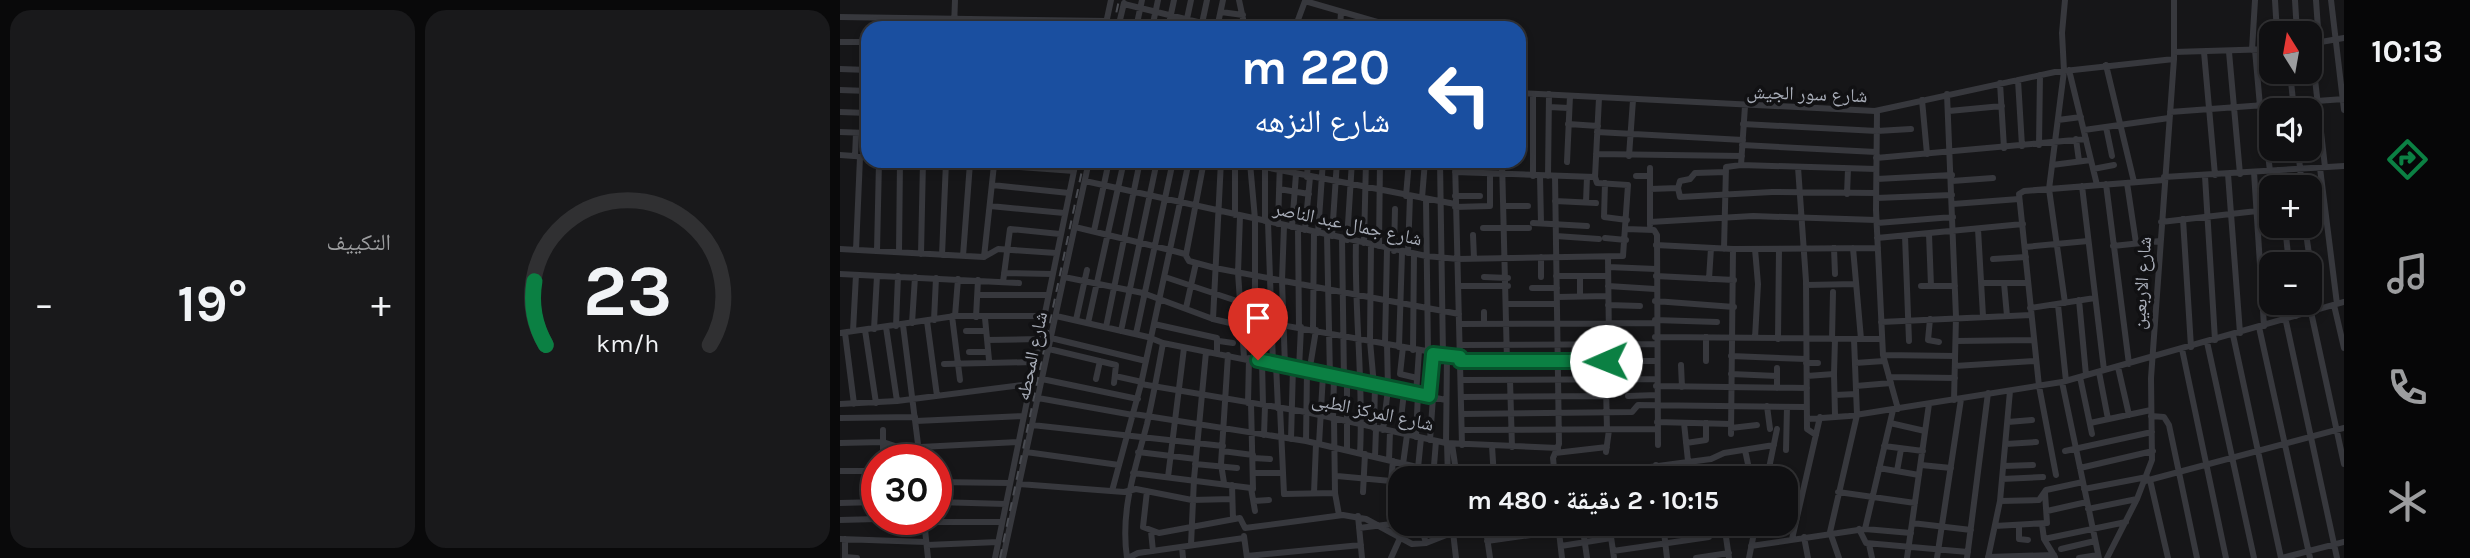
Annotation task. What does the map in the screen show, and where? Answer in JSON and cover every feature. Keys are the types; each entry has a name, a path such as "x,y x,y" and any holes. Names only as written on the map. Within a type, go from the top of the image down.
{"street":[{"path":"954,19 955,0"},
{"path":"1107,21 1111,0"},
{"path":"1154,21 1158,0"},
{"path":"1170,21 1174,0"},
{"path":"1187,19 1191,0"},
{"path":"1203,21 1207,0"},
{"path":"1219,21 1223,0"},
{"path":"1239,0 1244,21"},
{"path":"2065,0 2062,33 2066,71 2081,117 2097,185"},
{"name":"شارع الاربعين","path":"2107,558 2147,480 2152,451 2152,357 2174,55 2174,0"},
{"path":"2255,0 2253,50 2260,98"},
{"path":"2275,0 2276,21"},
{"path":"2295,0 2296,21"},
{"path":"2315,21 2316,0"},
{"path":"2331,0 2344,110"},
{"path":"1120,21 1124,2 1141,4 1156,12 1192,21"},
{"path":"1298,21 1302,3 1365,21"},
{"path":"1221,12 1243,15"},
{"path":"1340,21 1341,12"},
{"path":"840,17 1015,21"},
{"path":"2322,42 2344,38"},
{"path":"840,42 861,42"},
{"name":"شارع سور الجيش","path":"1526,94 1877,111 2040,75 2174,55 2259,50"},
{"path":"2204,52 2215,175"},
{"path":"2229,52 2240,174"},
{"path":"2106,65 2131,183 2136,243"},
{"path":"840,69 861,70"},
{"path":"2066,71 2049,189 2062,304 2064,381 2098,556 2079,558"},
{"path":"2039,145 2040,75"},
{"path":"2018,80 2022,146"},
{"path":"2000,83 2004,148"},
{"path":"840,90 861,91"},
{"path":"1533,94 1536,176 1541,206 1534,225"},
{"path":"1549,94 1551,176 1556,223 1559,431 1556,466"},
{"path":"1937,558 1951,468 1957,399 1954,232 1947,94"},
{"path":"1567,162 1570,96"},
{"path":"1599,98 1595,177 1597,183 1628,184 1625,255 1608,258 1608,430"},
{"path":"2322,101 2343,99"},
{"path":"1629,156 1633,100"},
{"path":"1922,100 1927,155"},
{"path":"1741,165 1745,106"},
{"path":"1948,111 2002,106"},
{"path":"2084,130 2169,115 2259,106"},
{"path":"1549,107 1569,108"},
{"path":"840,111 861,112"},
{"path":"1877,111 1876,196 1882,339 1896,409 1862,529 1864,542 1939,549 1967,555 1989,393"},
{"path":"2058,120 2081,117"},
{"path":"1568,124 1630,135 1876,155 1927,155 2086,139"},
{"path":"1744,124 1877,131 1911,129"},
{"path":"2106,127 2112,156"},
{"path":"840,132 861,133"},
{"path":"856,133 861,157 856,250"},
{"path":"2076,139 2079,161"},
{"path":"1596,154 1742,156"},
{"path":"2322,154 2344,348"},
{"path":"840,156 861,157"},
{"path":"2052,165 2091,160"},
{"path":"2269,161 2270,171"},
{"path":"2299,161 2301,175"},
{"path":"2093,169 2114,165"},
{"path":"1724,249 1727,166 1876,169"},
{"path":"1953,204 2019,196 2049,189 2344,166"},
{"path":"1798,167 1799,219 1806,285 1806,407 1808,432 1816,435"},
{"path":"877,251 879,168"},
{"path":"899,252 900,168"},
{"path":"920,254 923,168"},
{"path":"942,255 946,168"},
{"path":"963,256 970,168"},
{"path":"984,257 994,168"},
{"path":"1034,168 1074,171"},
{"name":"شارع المحطه","path":"995,558 1075,168"},
{"name":"شارع المحطه","path":"1003,558 1088,168"},
{"path":"1094,231 1108,168"},
{"path":"1088,323 1122,168"},
{"path":"1105,327 1139,168"},
{"path":"1121,331 1156,168"},
{"path":"1136,334 1172,168"},
{"path":"1112,491 1142,383 1188,168"},
{"path":"1203,168 1186,255 1188,260 1238,273 1459,314"},
{"path":"1213,319 1220,168"},
{"path":"1234,168 1238,273 1247,358 1255,512"},
{"path":"1250,168 1255,219 1253,275 1264,435"},
{"path":"1265,168 1271,322 1286,495 1335,493"},
{"path":"1273,168 1424,199 1490,206 1490,174"},
{"path":"1279,168 1279,189 1291,227 1298,284 1300,327 1292,367"},
{"path":"1291,227 1309,194 1308,168"},
{"path":"1311,361 1315,330 1313,287 1316,233 1323,168"},
{"path":"1337,168 1327,290 1329,376 1337,476 1335,493 1339,515"},
{"path":"1347,450 1341,293 1352,168"},
{"path":"1366,168 1364,243 1370,298 1370,341 1381,430 1391,466"},
{"path":"1379,246 1380,168"},
{"path":"1409,168 1408,253 1416,350 1419,438 1417,466"},
{"path":"1424,168 1433,466"},
{"path":"1440,168 1438,201 1448,466"},
{"path":"1455,168 1462,445"},
{"path":"1503,168 1508,286 1507,362"},
{"path":"1650,168 1651,230"},
{"path":"1847,194 1848,169"},
{"path":"2278,170 2279,175"},
{"path":"1455,172 1595,177"},
{"path":"2254,172 2262,326 2309,555"},
{"path":"1726,173 1693,174 1690,179 1679,181 1680,197 1798,193 1952,195"},
{"path":"1291,439 1292,367 1282,281 1296,174"},
{"path":"2228,174 2236,334 2281,558 2309,555 2344,542"},
{"path":"1636,176 1650,177"},
{"path":"2204,176 2215,340"},
{"path":"1586,202 1587,177"},
{"path":"1877,179 1993,178"},
{"name":"شارع جمال عبد الناصر","path":"1085,181 1426,256 1458,259 1608,258"},
{"path":"1605,183 1604,217 1627,220"},
{"path":"2106,184 2129,364"},
{"path":"992,185 1069,192"},
{"path":"2082,186 2108,419"},
{"path":"1650,189 1678,188"},
{"path":"1279,189 1309,194"},
{"path":"1540,195 1555,201 1596,203"},
{"path":"1455,202 1480,196"},
{"path":"2019,196 2035,360 2056,475"},
{"path":"1541,206 1555,201"},
{"path":"990,206 1064,213"},
{"path":"1504,206 1528,206"},
{"path":"1375,457 1388,389 1385,301 1395,209"},
{"path":"2161,222 2257,211"},
{"path":"1650,222 1724,217 1877,221 1953,217"},
{"path":"2183,219 2191,347"},
{"path":"1483,228 1556,223 1587,226"},
{"path":"1877,238 2023,224"},
{"path":"1075,227 1155,245 1186,255"},
{"path":"1003,282 1011,229 1060,234"},
{"path":"1626,229 1656,231 1658,446"},
{"path":"1978,229 1983,316"},
{"path":"1929,234 1931,286"},
{"path":"1473,235 1474,258"},
{"path":"1556,236 1626,240"},
{"path":"1905,236 1909,341"},
{"path":"2025,247 2088,241"},
{"path":"2113,246 2160,241"},
{"path":"1363,492 1365,479 1361,383 1354,295 1364,243"},
{"path":"1656,245 1724,249 1878,248"},
{"path":"1709,279 1711,248"},
{"path":"1834,248 1835,274"},
{"path":"1839,558 1830,533 1857,415 1855,363 1858,339 1853,248"},
{"path":"840,249 984,257 995,250 1056,253"},
{"path":"1731,429 1733,249"},
{"path":"1755,249 1755,338"},
{"path":"1778,338 1779,249"},
{"path":"1408,253 1400,304 1400,374 1417,378"},
{"path":"1541,257 1541,277"},
{"path":"1993,259 2026,257"},
{"path":"1186,308 1196,263"},
{"path":"1608,267 1734,280"},
{"path":"1076,320 1087,270"},
{"path":"1004,273 1052,274"},
{"path":"840,274 1019,283"},
{"path":"853,331 856,275"},
{"path":"874,329 877,276"},
{"path":"898,276 899,325 914,399 919,444"},
{"path":"1556,276 1608,276"},
{"path":"1580,276 1580,296"},
{"path":"912,323 915,277"},
{"path":"1064,277 1144,293 1213,319 1285,324 1460,359 1507,362 1656,361"},
{"path":"1165,277 1240,302"},
{"path":"1484,277 1507,278"},
{"path":"936,278 930,320 937,396"},
{"path":"958,279 953,316 960,380"},
{"path":"978,280 989,360"},
{"path":"1981,283 2028,283"},
{"path":"2004,283 2007,316"},
{"path":"1806,285 1856,284"},
{"path":"1459,286 1508,286"},
{"path":"1608,286 1655,289"},
{"path":"1921,286 1955,286"},
{"path":"1532,288 1557,288"},
{"path":"1833,292 1835,415"},
{"path":"978,295 1048,295"},
{"path":"1508,304 1580,296 1608,296"},
{"path":"1881,321 2007,316 2095,298"},
{"path":"2079,300 2083,376 2092,434"},
{"path":"1655,301 1734,307"},
{"path":"1608,305 1640,306"},
{"path":"1484,312 1484,324"},
{"path":"2283,315 2337,558"},
{"path":"1808,419 1857,415 2064,381 2300,315"},
{"path":"2315,315 2340,429 2344,464"},
{"path":"854,404 842,333 953,316 1043,316"},
{"path":"1056,316 1152,338 1163,344 1274,363 1446,400"},
{"path":"1756,318 1765,319"},
{"path":"1930,318 1928,340 1939,342"},
{"path":"1459,324 1717,322"},
{"path":"1154,324 1233,343"},
{"path":"886,327 897,401"},
{"path":"865,330 876,403"},
{"path":"966,331 986,331"},
{"path":"1460,345 1607,344 1706,337 1882,339"},
{"path":"1706,337 1706,361"},
{"path":"1051,338 1146,361"},
{"path":"987,340 1039,339"},
{"path":"1956,341 2034,340"},
{"path":"1217,354 1219,341"},
{"path":"2207,342 2253,558"},
{"path":"1163,344 1148,417 1128,492 1123,528 1127,558 1244,538"},
{"path":"1163,495 1171,457 1184,348"},
{"path":"1049,349 1100,361 1096,379"},
{"path":"2182,349 2226,558"},
{"path":"969,352 988,352"},
{"path":"1191,545 1192,500 1206,352"},
{"path":"1228,355 1222,467 1232,499 1233,519"},
{"path":"1731,356 1818,363"},
{"path":"1855,363 1884,358 1955,356"},
{"path":"944,364 989,360 1034,362"},
{"path":"1955,366 2035,360"},
{"name":"شارع المركز الطبى","path":"1100,361 1116,365 1114,380 1306,412 1462,445 1607,450 1608,430"},
{"path":"1681,365 1682,387"},
{"path":"2118,367 2129,415"},
{"path":"1306,441 1307,371"},
{"path":"1731,374 1777,372 1777,388"},
{"path":"1807,376 1835,374"},
{"path":"1314,493 1321,416 1329,376"},
{"path":"1461,380 1607,378 1682,387 1807,388"},
{"path":"1856,386 1890,380 1955,378"},
{"path":"1042,379 1138,399"},
{"path":"1510,380 1512,447"},
{"path":"840,404 897,401 1030,384"},
{"path":"2010,391 2000,501 1988,558 2055,557"},
{"path":"1401,419 1404,392"},
{"path":"1835,395 1856,394"},
{"path":"1628,396 1657,395"},
{"path":"1462,397 1608,396"},
{"path":"1038,398 1306,441 1412,466"},
{"path":"1901,558 1907,558 1929,404"},
{"path":"1462,414 1559,415 1632,412 1638,405 1806,407"},
{"path":"1767,406 1774,429 1770,466"},
{"path":"1786,450 1787,407"},
{"path":"2090,424 2151,413 2167,421 2197,558"},
{"path":"840,418 1023,416"},
{"path":"1792,539 1820,418"},
{"path":"2008,422 2032,420"},
{"path":"1462,430 1608,430 1684,423 1706,423 1731,429 1757,425"},
{"path":"1684,423 1688,461"},
{"path":"1686,443 1706,440 1706,423"},
{"path":"1890,423 1926,431"},
{"path":"1032,425 1173,440 1270,458"},
{"path":"2000,501 2039,500 2045,491 2147,480 2340,429"},
{"path":"883,430 883,442"},
{"path":"2064,451 2152,432"},
{"path":"1403,464 1407,435"},
{"path":"952,445 1018,442"},
{"path":"2006,443 2036,442"},
{"path":"840,443 889,444"},
{"path":"1448,443 1454,466"},
{"path":"1651,466 1711,459 1774,445"},
{"path":"1492,446 1493,466"},
{"path":"1884,446 1923,451"},
{"path":"1896,471 1901,449"},
{"path":"1745,450 1748,466"},
{"path":"2080,468 2152,451"},
{"path":"1026,452 1119,465"},
{"path":"1122,452 1237,468"},
{"path":"2004,467 2032,464"},
{"path":"1921,465 1951,468"},
{"path":"1879,468 1919,475"},
{"path":"840,471 861,471"},
{"path":"1133,472 1253,489"},
{"path":"1254,473 1282,473"},
{"path":"1337,476 1388,481"},
{"path":"2002,479 2043,477"},
{"path":"2147,480 2168,558"},
{"path":"952,482 1010,483"},
{"path":"1019,484 1147,491 1192,500 1232,499"},
{"path":"1147,491 1143,525 1151,531 1161,532 1242,519 1247,557 1291,555 1361,545"},
{"path":"1994,526 2048,522 2045,491"},
{"path":"1838,492 1915,503"},
{"path":"2047,511 2137,499"},
{"path":"1254,501 1269,500"},
{"path":"840,503 861,502"},
{"path":"952,502 1006,503"},
{"path":"1244,527 1339,515 1358,516 1412,544 1426,543 1444,536"},
{"path":"1358,516 1362,558"},
{"path":"840,520 861,519"},
{"path":"952,521 1002,522"},
{"path":"2044,539 2126,522"},
{"path":"1912,523 1971,530"},
{"path":"1359,528 1388,524"},
{"path":"2042,524 2044,539 2055,557"},
{"path":"2019,525 2020,540 2028,540"},
{"path":"1751,546 1862,529 1911,533"},
{"path":"1151,531 1152,554"},
{"path":"926,535 928,558"},
{"path":"1424,536 1426,543"},
{"path":"1454,536 1456,558"},
{"path":"1486,536 1490,558"},
{"path":"1487,541 1512,536"},
{"path":"1559,536 1562,558"},
{"path":"1583,536 1587,558"},
{"path":"1665,536 1667,558"},
{"path":"1696,558 1729,555 1726,536"},
{"path":"1749,558 1753,536"},
{"path":"1561,546 1611,538 1614,554 1709,537"},
{"path":"1804,537 1808,558"},
{"path":"1391,558 1400,538"},
{"path":"857,558 845,557 843,539 927,543 998,542"},
{"path":"2062,549 2095,541"},
{"path":"1869,544 1872,558"},
{"path":"1182,547 1184,558"}],"railway":[{"path":"1114,21 1119,0"},
{"path":"1000,558 1083,168"}],"route":[{"path":"1258,360 1429,396 1433,354 1460,357 1460,361 1606,361"}]}
